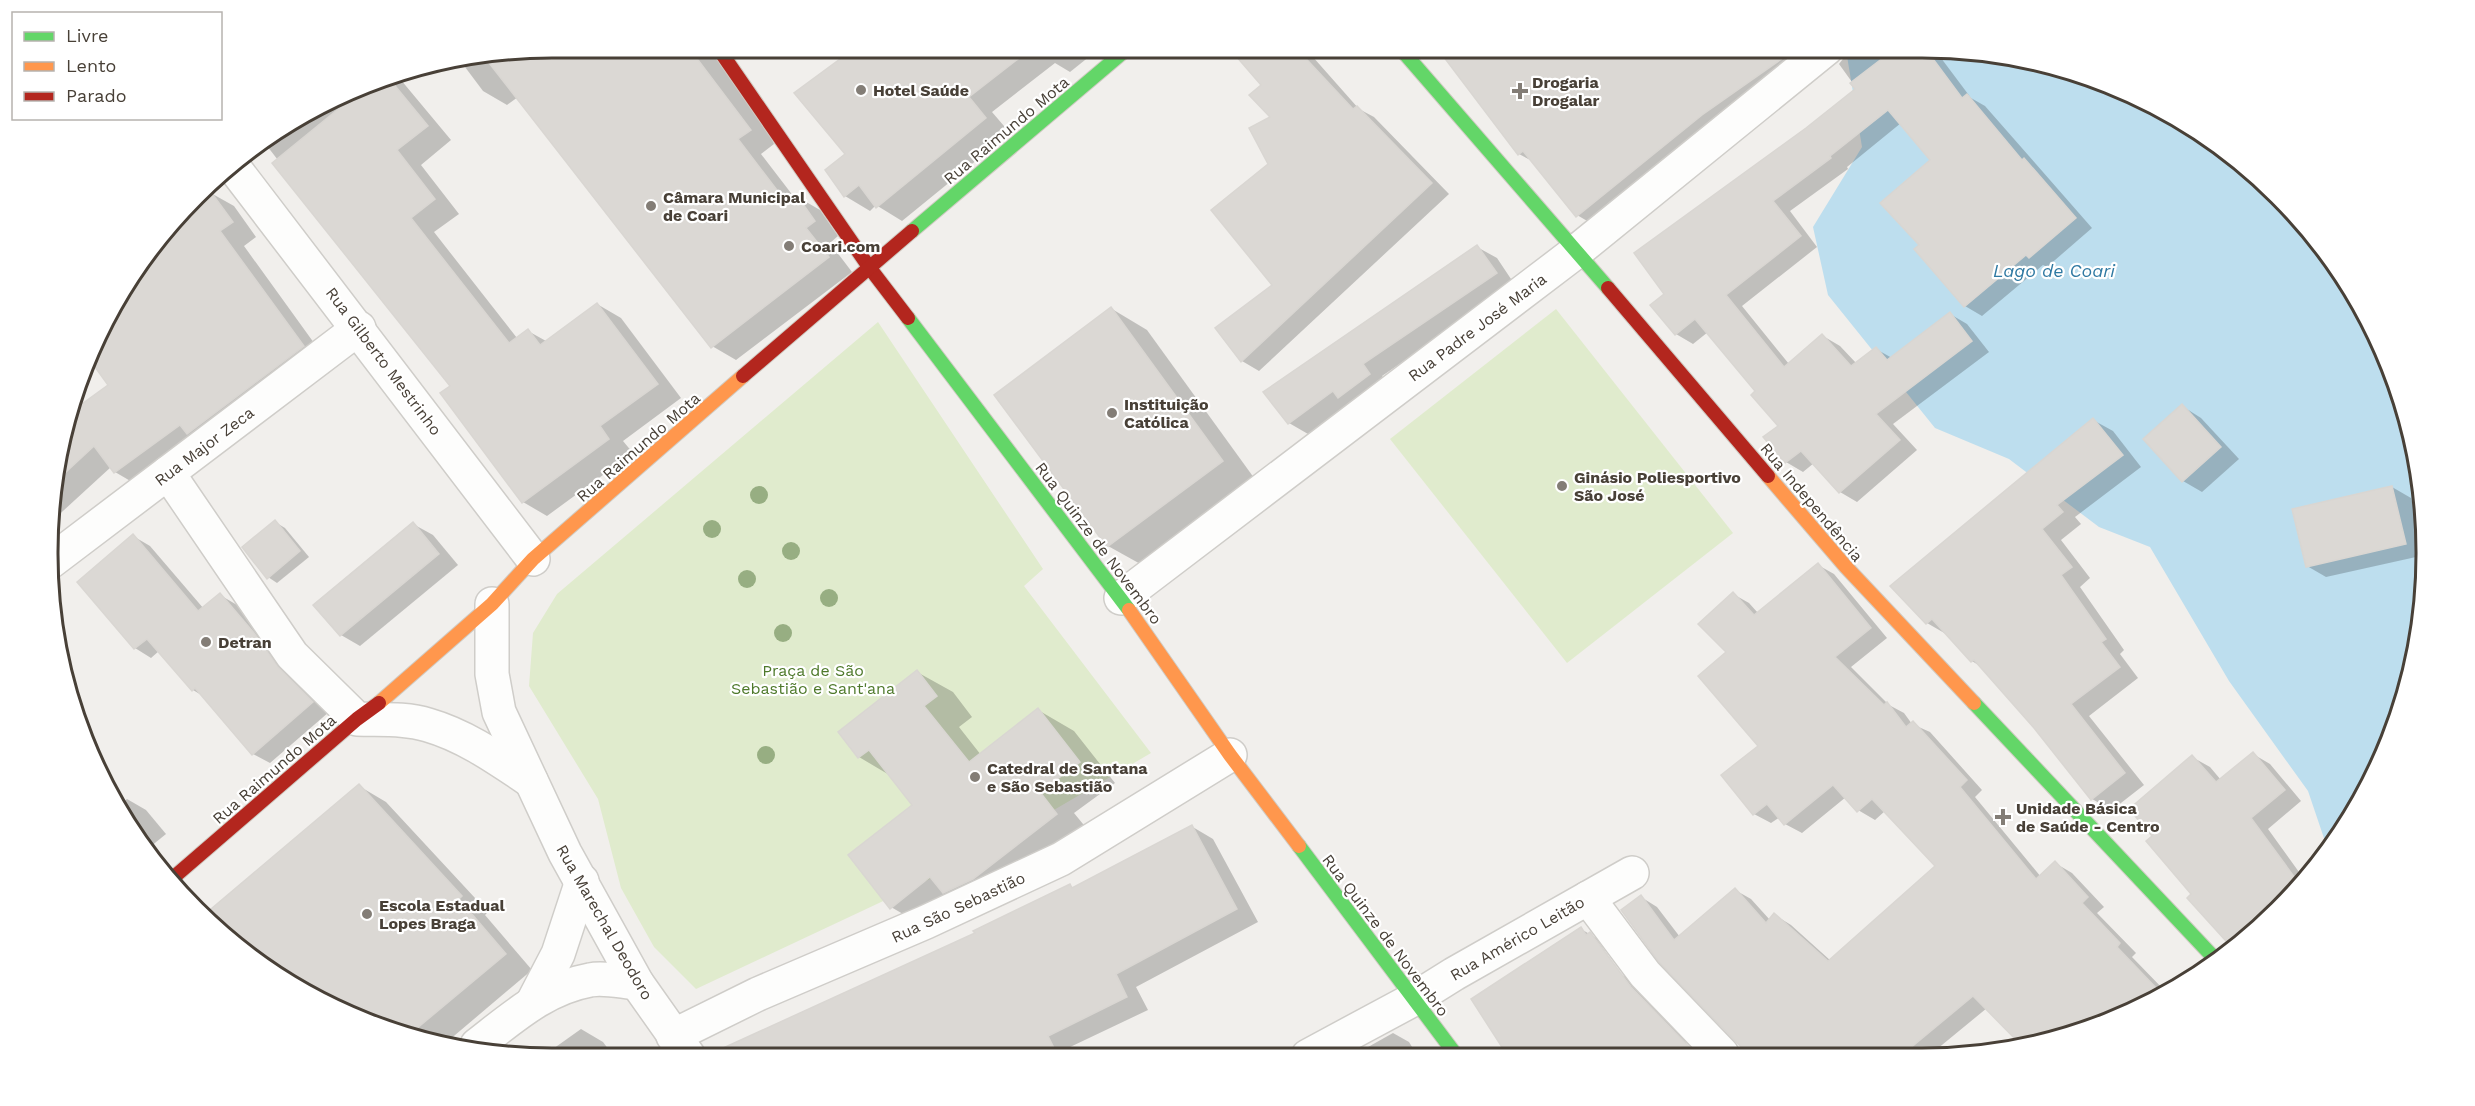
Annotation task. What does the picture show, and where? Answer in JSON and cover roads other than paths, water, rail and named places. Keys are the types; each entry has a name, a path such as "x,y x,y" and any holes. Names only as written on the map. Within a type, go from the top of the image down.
{"street":[{"name":"Rua Quinze de Novembro","path":"725,58 869,267 1121,598 1230,755 1451,1048"},
{"name":"Rua Raimundo Mota","path":"177,874 357,719 395,691 492,604 534,559 869,267 1116,58"},
{"name":"Rua Independência","path":"1409,58 1577,250 1846,567 2211,954"},
{"name":"Rua Padre José Maria","path":"1121,598 1577,250 1815,58"},
{"name":"Rua Gilberto Mestrinho","path":"238,172 534,559"},
{"name":"Rua Major Zeca","path":"58,556 359,328"},
{"path":"168,473 292,655 357,719 406,721 428,725 478,746 531,781"},
{"name":"Rua Marechal Deodoro","path":"492,604 492,674 499,712 565,853 637,983 682,1047"},
{"name":"Rua São Sebastião","path":"682,1047 758,994 926,922 1061,859 1230,755"},
{"name":"Rua Américo Leitão","path":"1323,1048 1414,999 1464,968 1632,873"},
{"path":"534,1000 558,954 582,881"},
{"path":"1588,898 1645,974 1715,1048"},
{"path":"481,1042 534,1000 592,979 637,983"}],"water":[{"name":"Lago de Coari","path":"1847,58 1954,60 1987,63 2050,75 2141,109 2197,142 2248,181 2272,203 2294,227 2333,278 2366,334 2400,425 2412,488 2416,553 2412,618 2400,681 2366,772 2324,840 2308,791 2229,681 2150,547 2099,527 2009,459 1935,428 1828,295 1813,227 1862,147"}],"place":[{"name":"Hotel Saúde","path":"861,90"},
{"name":"Drogaria Drogalar","path":"1520,91"},
{"name":"Câmara Municipal de Coari","path":"651,206"},
{"name":"Coari.com","path":"789,246"},
{"name":"Instituição Católica","path":"1112,413"},
{"name":"Ginásio Poliesportivo São José","path":"1562,486"},
{"name":"Detran","path":"206,642"},
{"name":"Catedral de Santana e São Sebastião","path":"975,777"},
{"name":"Unidade Básica de Saúde - Centro","path":"2003,817"},
{"name":"Escola Estadual Lopes Braga","path":"367,914"}],"park label":[{"name":"Praça de São Sebastião e Sant'ana","path":"813,679"}]}
